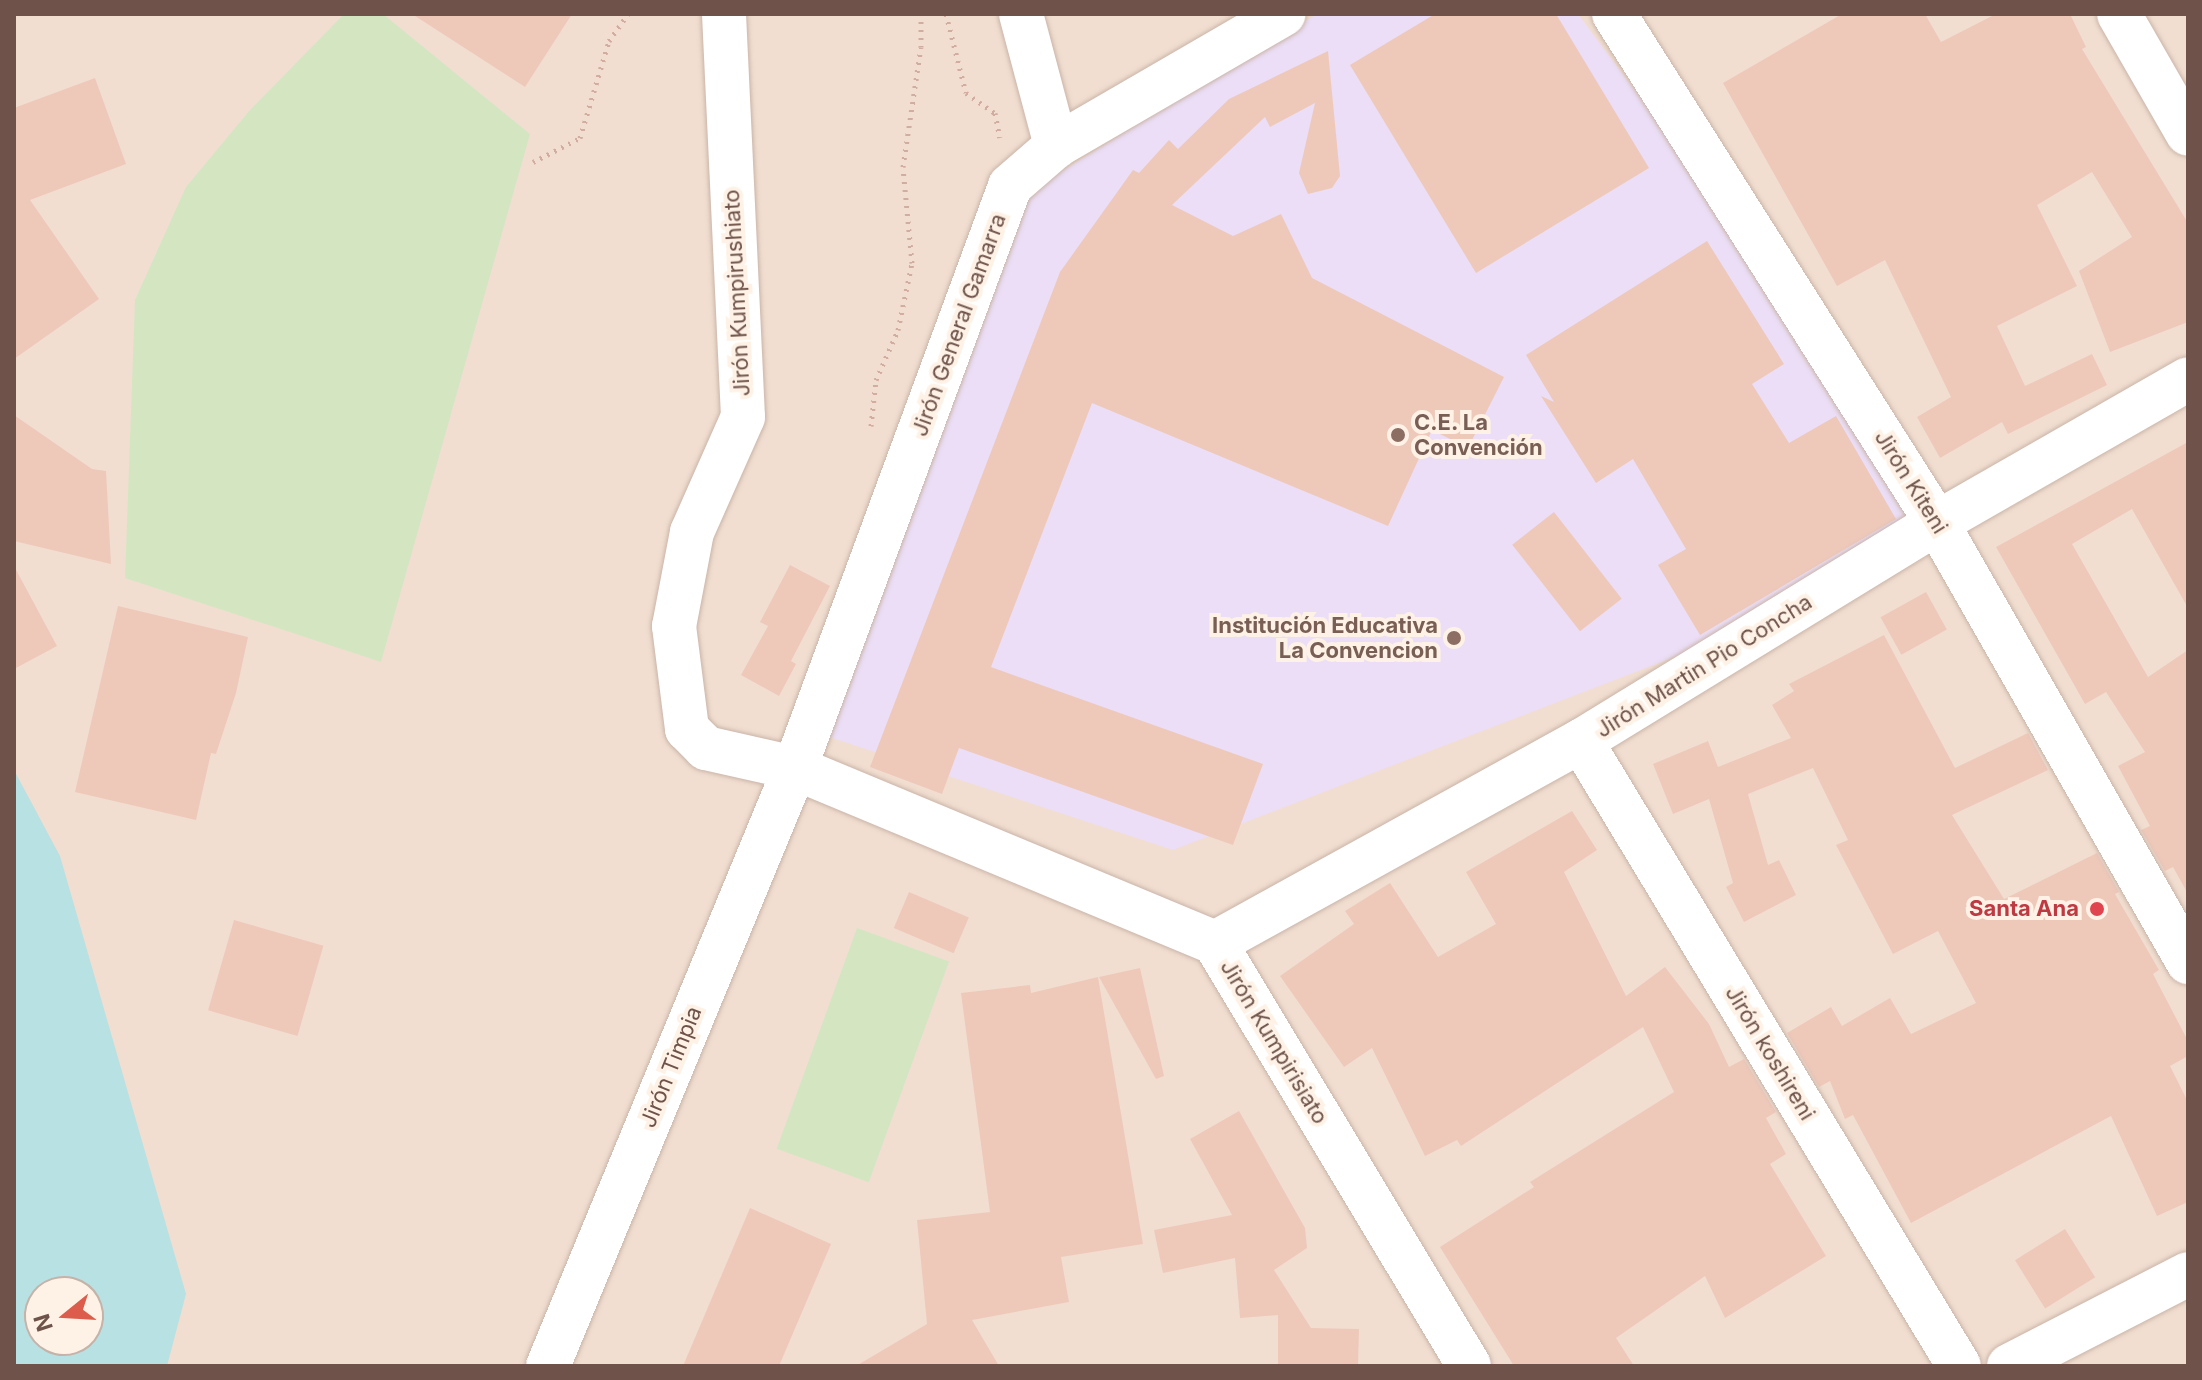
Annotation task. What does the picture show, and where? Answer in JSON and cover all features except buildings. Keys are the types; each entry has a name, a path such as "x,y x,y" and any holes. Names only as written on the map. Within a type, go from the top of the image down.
{"street":[{"name":"Jirón Kumpirushiato","path":"724,14 743,417 692,532 674,626 687,729 706,748 795,768"},
{"path":"1021,14 1056,146"},
{"name":"Jirón General Gamarra","path":"795,768 1010,186 1056,146 1284,14"},
{"name":"Jirón Kiteni","path":"1614,14 1937,523 2188,962"},
{"path":"2119,14 2188,134"},
{"name":"Jirón Martin Pio Concha","path":"1215,943 1581,741 1937,523 2188,379"},
{"name":"Jirón koshireni","path":"1581,741 1959,1366"},
{"name":"Jirón Kumpirisiato","path":"795,768 1215,943 1469,1366"},
{"name":"Jirón Timpia","path":"548,1366 795,768"},
{"path":"2009,1366 2188,1274"}],"path":[{"path":"533,162 580,138 609,41 628,14"},
{"path":"870,435 876,380 898,330 912,263 903,167 921,47 921,14"},
{"path":"946,14 966,93 995,113 1010,186"}],"shaded area":[{"path":"14,14 2188,14 2188,1366 14,1366"},
{"name":"C.E. La Convención","path":"1317,14 1578,14 1677,147 1916,518 1690,651 1173,850 823,735 1001,249 1034,188"}],"green space":[{"path":"344,14 383,14 530,134 381,662 125,578 135,300 186,187 250,110"},
{"path":"857,928 949,962 869,1182 777,1149"}],"water":[{"path":"14,770 60,856 186,1294 167,1366 14,1366"}],"place":[{"name":"C.E. La Convención","path":"1398,435"},
{"name":"Institución Educativa La Convencion","path":"1454,638"},
{"name":"Santa Ana","path":"2097,909"}]}
